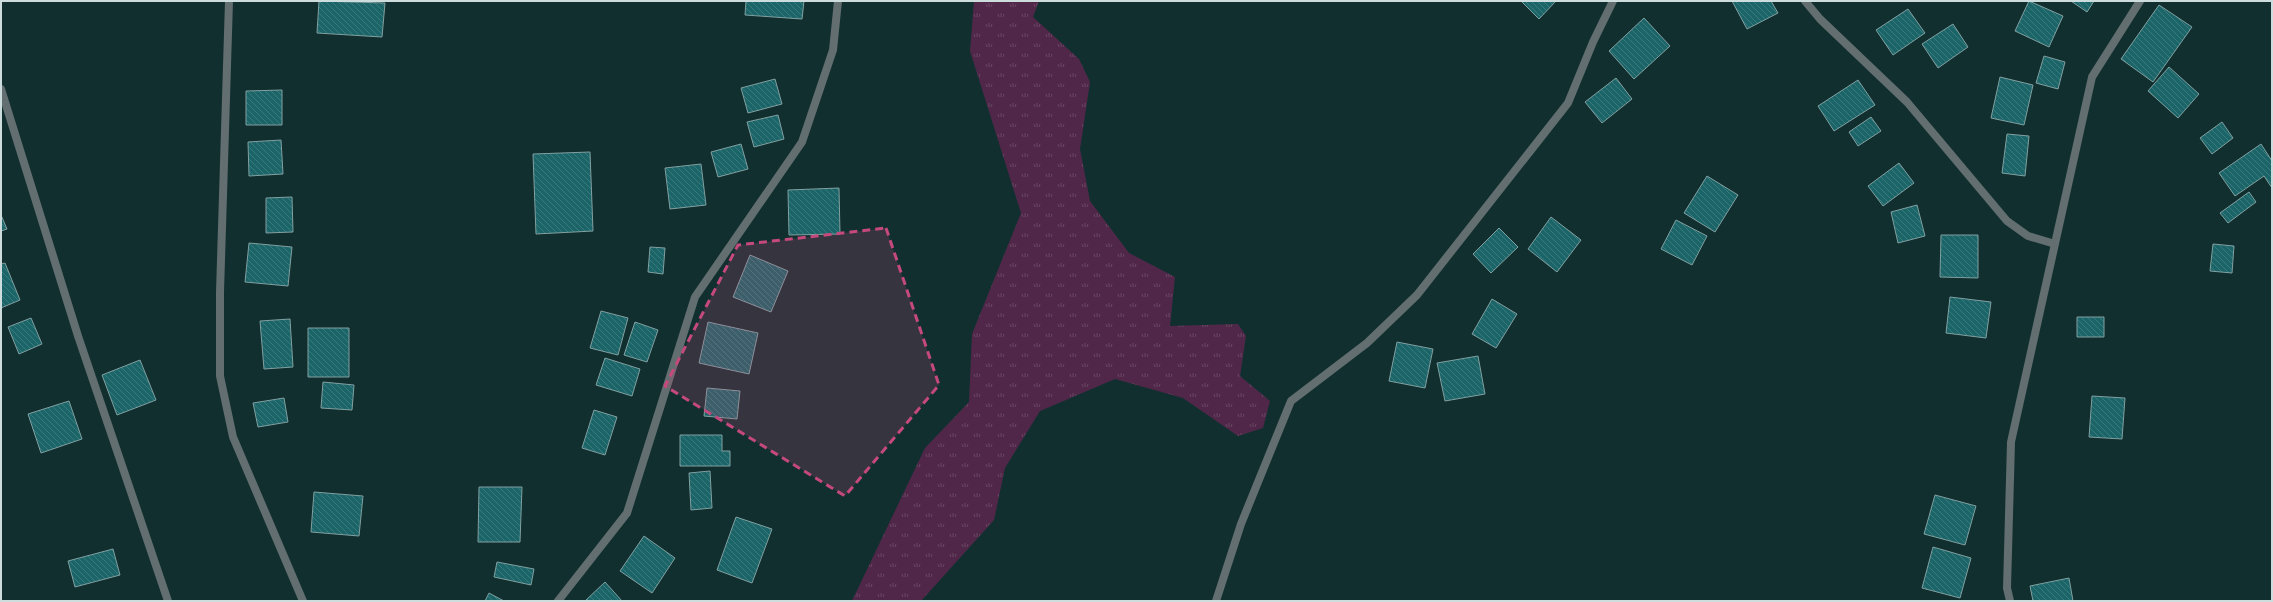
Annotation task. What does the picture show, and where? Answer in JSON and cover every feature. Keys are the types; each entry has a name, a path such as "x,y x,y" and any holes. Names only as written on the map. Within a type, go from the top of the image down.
{"street":[{"path":"229,1 220,292 220,376 233,437 303,601"},
{"path":"558,601 627,514 695,297 802,142 833,50 838,1"},
{"path":"1216,601 1241,524 1292,401 1367,343 1422,289 1568,103 1593,42 1613,1"},
{"path":"1805,1 1820,20 1907,102 2007,221 2028,236 2055,244"},
{"path":"2010,601 2007,588 2010,442 2092,77 2140,1"},
{"path":"1,89 78,336 168,601"}],"highlighted area":[{"path":"886,228 939,385 845,496 665,386 738,245"}],"green space":[{"path":"974,1 1039,1 1033,17 1079,59 1090,82 1080,149 1090,201 1129,253 1175,277 1170,326 1238,324 1246,336 1240,376 1270,401 1263,428 1238,436 1183,398 1115,379 1040,411 1005,468 994,520 921,601 852,601 925,448 969,402 972,334 1021,213 970,51"}],"building":[{"path":"319,1 385,3 382,37 317,33"},
{"path":"746,1 804,1 802,19 745,15"},
{"path":"1521,1 1556,1 1539,19"},
{"path":"1732,1 1771,1 1778,13 1747,29"},
{"path":"2029,1 2063,16 2049,47 2015,31"},
{"path":"2071,1 2094,1 2087,12"},
{"path":"2159,5 2192,27 2153,82 2121,59"},
{"path":"1908,9 1925,33 1893,55 1876,30"},
{"path":"1644,18 1670,46 1634,79 1609,51"},
{"path":"1953,24 1968,47 1938,68 1922,44"},
{"path":"2044,56 2065,62 2058,89 2036,83"},
{"path":"2169,67 2199,94 2178,118 2148,91"},
{"path":"2000,77 2033,85 2024,125 1991,118"},
{"path":"1616,78 1632,99 1602,123 1585,102"},
{"path":"775,79 782,104 748,113 741,88"},
{"path":"1858,80 1875,105 1834,131 1818,106"},
{"path":"282,90 282,125 246,125 246,91"},
{"path":"778,115 784,139 754,147 747,122"},
{"path":"1871,117 1881,131 1858,146 1849,132"},
{"path":"2222,122 2233,138 2212,154 2200,138"},
{"path":"2007,134 2029,136 2025,176 2002,173"},
{"path":"281,140 283,174 249,176 248,142"},
{"path":"741,144 748,169 718,177 711,152"},
{"path":"2261,144 2272,161 2272,188 2264,176 2235,196 2219,173"},
{"path":"590,152 593,231 536,234 533,154"},
{"path":"1899,163 1914,183 1883,206 1868,186"},
{"path":"701,164 706,205 670,209 665,168"},
{"path":"1707,176 1738,195 1715,232 1684,213"},
{"path":"839,188 840,234 789,235 788,190"},
{"path":"2249,192 2256,202 2228,223 2220,213"},
{"path":"292,197 293,232 266,233 266,198"},
{"path":"1917,205 1925,236 1898,243 1891,212"},
{"path":"1,215 7,229 1,231"},
{"path":"1551,217 1581,240 1557,272 1528,249"},
{"path":"1676,220 1707,236 1692,265 1661,249"},
{"path":"1499,228 1518,247 1491,273 1473,254"},
{"path":"1941,235 1978,235 1978,278 1940,277"},
{"path":"249,243 292,247 288,286 245,282"},
{"path":"2213,244 2234,246 2232,273 2210,271"},
{"path":"650,247 665,248 663,274 648,272"},
{"path":"750,255 788,271 771,312 733,297"},
{"path":"5,263 20,300 1,308 1,264"},
{"path":"1950,297 1991,302 1986,338 1946,333"},
{"path":"1492,299 1517,314 1496,348 1472,334"},
{"path":"601,311 628,318 618,355 590,348"},
{"path":"2077,317 2104,317 2104,337 2077,337"},
{"path":"31,318 42,344 19,354 8,327"},
{"path":"290,319 293,367 264,369 260,321"},
{"path":"635,322 658,330 647,362 624,355"},
{"path":"708,322 758,333 749,374 699,363"},
{"path":"308,328 349,328 349,377 308,377"},
{"path":"1397,342 1433,349 1425,388 1389,381"},
{"path":"1478,356 1485,394 1445,401 1437,363"},
{"path":"605,358 640,369 632,396 596,385"},
{"path":"140,360 156,400 117,415 102,375"},
{"path":"323,382 354,385 352,410 321,408"},
{"path":"707,388 740,391 737,419 704,416"},
{"path":"2092,396 2125,398 2122,439 2089,437"},
{"path":"284,398 288,422 258,427 253,403"},
{"path":"69,401 82,439 41,453 28,414"},
{"path":"594,410 617,417 605,455 582,448"},
{"path":"680,435 722,435 722,451 730,451 730,466 680,466"},
{"path":"710,471 712,508 691,510 689,473"},
{"path":"479,487 522,487 520,542 478,542"},
{"path":"314,492 363,496 359,536 311,532"},
{"path":"1935,495 1976,506 1965,545 1924,534"},
{"path":"736,517 772,529 752,583 717,570"},
{"path":"644,536 675,558 652,593 620,571"},
{"path":"1933,547 1971,558 1960,598 1922,588"},
{"path":"113,549 120,575 75,587 68,561"},
{"path":"497,562 534,569 531,585 494,577"},
{"path":"2069,578 2073,601 2033,601 2030,586"},
{"path":"605,582 622,601 585,601"},
{"path":"489,593 504,601 485,601"}]}
